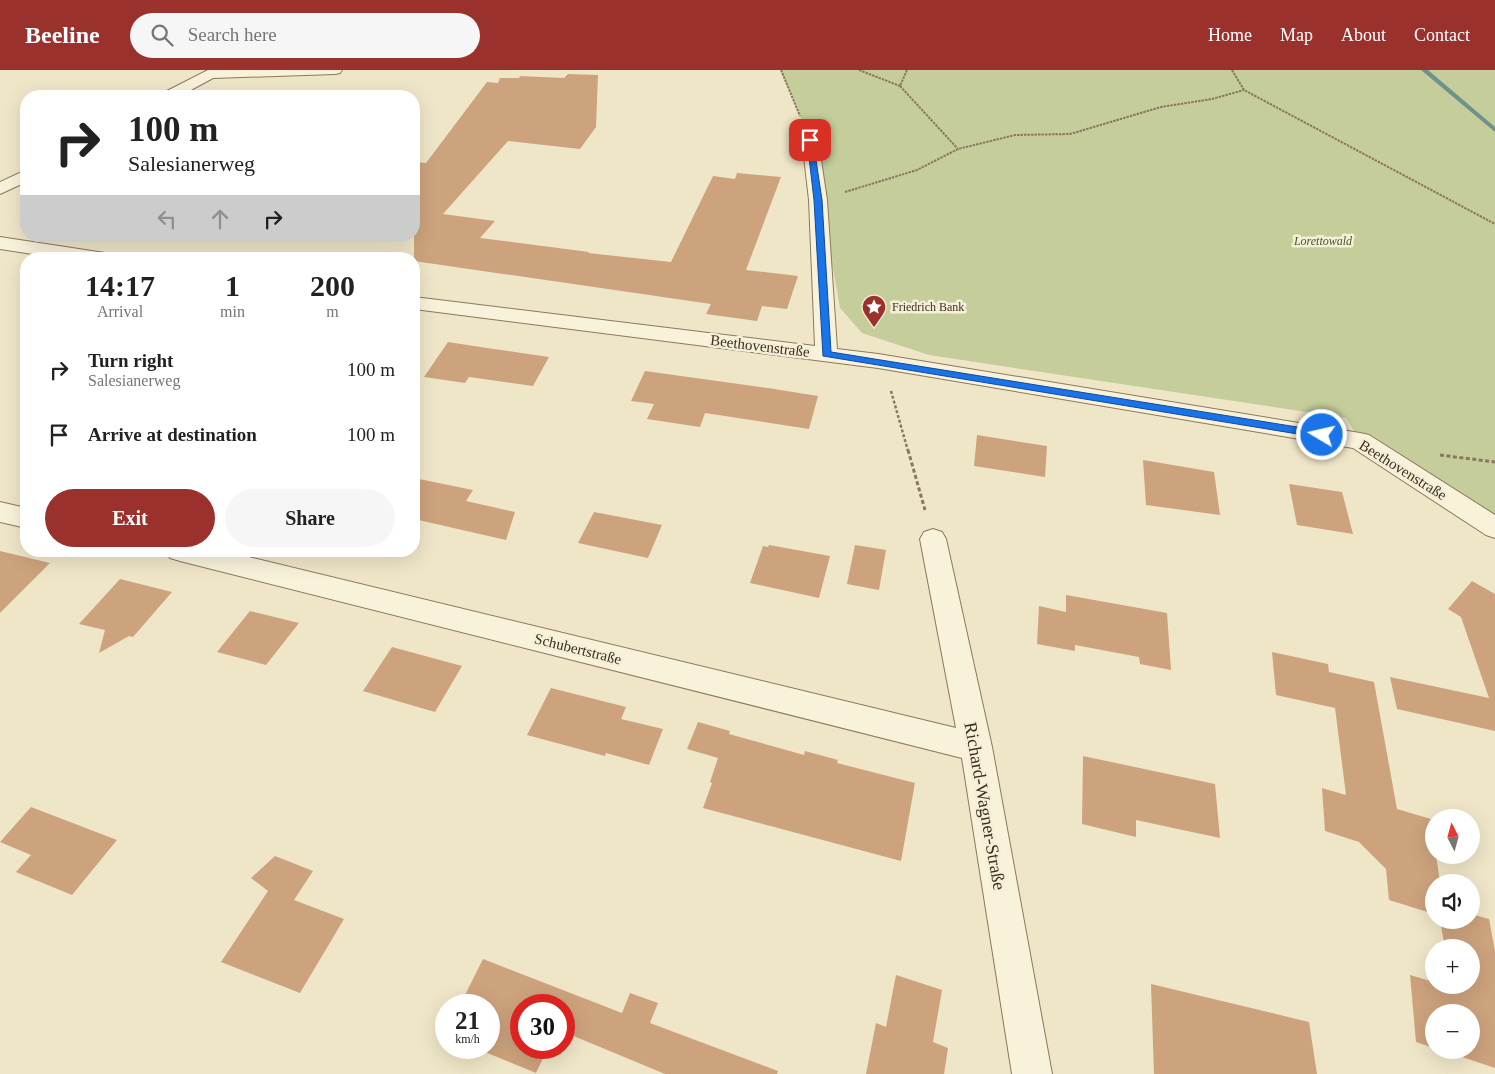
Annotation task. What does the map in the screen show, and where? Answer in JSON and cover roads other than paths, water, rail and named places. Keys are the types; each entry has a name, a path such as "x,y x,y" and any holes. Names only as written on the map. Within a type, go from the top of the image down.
{"street":[{"path":"180,90 210,72 335,70"},
{"path":"810,140 818,200 826,354"},
{"path":"0,189 20,178"},
{"path":"0,243 59,252"},
{"name":"Beethovenstraße","path":"420,304 878,361 1360,441 1495,528"},
{"path":"0,512 20,517"},
{"name":"Richard-Wagner-Straße","path":"933,539 976,747 1032,1074"},
{"name":"Schubertstraße","path":"204,557 976,747"}],"waterway":[{"path":"1424,70 1495,130"}],"place":[{"name":"Friedrich Bank","path":"874,328"}],"park label":[{"name":"Lorettowald","path":"1323,241"}]}
